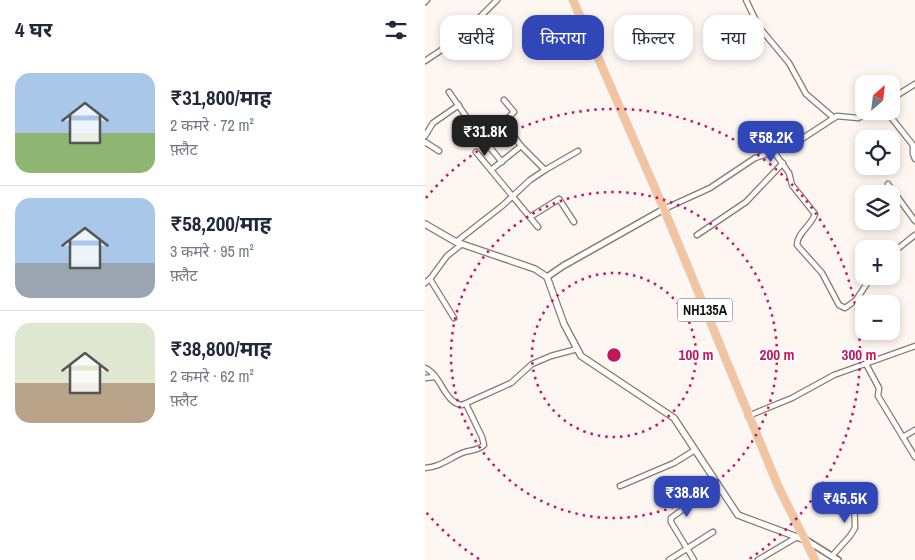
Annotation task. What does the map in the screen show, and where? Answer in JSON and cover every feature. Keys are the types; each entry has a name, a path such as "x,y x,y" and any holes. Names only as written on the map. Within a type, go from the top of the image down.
{"highway":[{"name":"NH135A","path":"573,0 664,209 778,486 815,560"}],"main road":[{"path":"425,224 459,243 535,269 547,277 564,324 578,351 674,418 738,515 805,540"}],"street":[{"path":"425,60 458,39 497,0"},
{"path":"746,0 759,27 789,63 806,94 834,118"},
{"path":"900,93 915,84"},
{"path":"449,92 501,162"},
{"path":"504,100 513,112 506,120 505,125 521,146 545,170"},
{"path":"425,136 433,123 459,105"},
{"path":"547,277 664,209 710,188 755,158 791,146 834,118 841,116 855,118"},
{"path":"893,120 913,145 915,159"},
{"path":"425,142 439,151"},
{"path":"491,170 521,146"},
{"path":"425,283 430,280 459,243 530,180 578,151"},
{"path":"476,152 538,227"},
{"path":"774,152 789,173 792,185 815,214 799,237 797,245 821,273 839,304 845,308 853,303 866,285"},
{"path":"697,235 746,202 783,164"},
{"path":"888,184 915,221"},
{"path":"531,217 559,199 574,222"},
{"path":"900,247 915,235"},
{"path":"430,280 454,318"},
{"path":"749,416 792,398 825,379 915,346"},
{"path":"425,363 427,369 456,404 460,405 511,383 538,361 578,351"},
{"path":"866,364 879,388 878,396 915,457"},
{"path":"425,378 435,377"},
{"path":"425,468 438,466 462,453 484,445 483,436 465,404"},
{"path":"903,437 915,430"},
{"path":"620,486 674,463 695,450"},
{"path":"694,560 671,522 671,518 718,484"},
{"path":"832,556 855,528 854,491"},
{"path":"669,560 713,532"},
{"path":"758,560 797,537"},
{"path":"805,540 838,560"}]}
